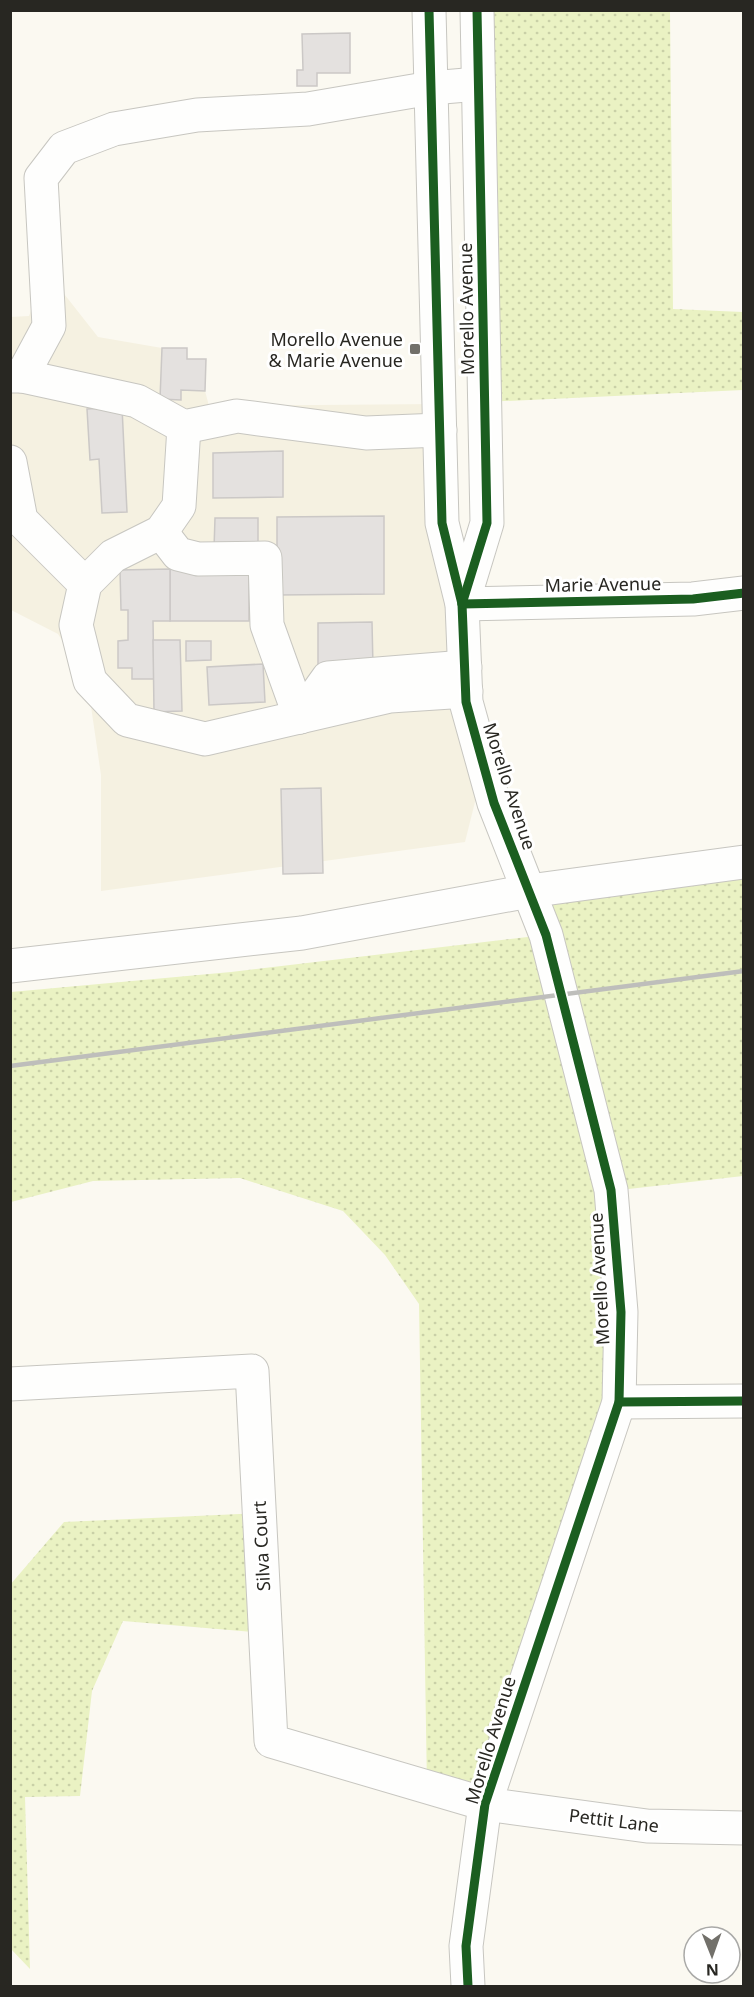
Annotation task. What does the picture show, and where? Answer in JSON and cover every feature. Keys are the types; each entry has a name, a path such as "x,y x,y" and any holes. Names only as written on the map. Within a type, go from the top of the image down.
{"street":[{"name":"Morello Avenue","path":"429,10 442,523 462,604 466,702 494,803 546,935 611,1190 621,1312 619,1402 485,1804 466,1946 468,1986"},
{"name":"Morello Avenue","path":"462,604 487,523 477,10"},
{"path":"440,430 366,433 237,416 184,427 137,401 16,376 49,326 41,178 64,148 114,129 197,115 308,109 431,88 478,84"},
{"path":"184,427 179,506 161,532 112,556 85,584 75,625 90,681 127,720 205,739 466,679"},
{"path":"10,462 21,520 85,584"},
{"path":"161,532 178,554 198,560 265,558 267,626 300,717"},
{"name":"Marie Avenue","path":"462,604 693,599 744,592"},
{"path":"10,966 302,933 529,891 744,862"},
{"name":"Silva Court","path":"10,1384 252,1371 271,1741 485,1804"},
{"path":"619,1402 744,1401"},
{"name":"Pettit Lane","path":"485,1804 647,1826 744,1828"}],"shaded area":[{"path":"61,290 98,337 162,348 187,348 187,359 206,359 205,391 209,406 439,404 484,766 465,842 101,891 101,775 87,679 58,634 11,610 10,317 29,316 38,291"}],"green space":[{"path":"477,11 670,11 673,309 743,312 743,390 484,402"},
{"path":"743,862 743,1176 611,1191 619,1402 485,1804 427,1787 419,1304 385,1255 343,1211 240,1178 93,1181 11,1202 11,992 231,972 545,935 529,891"},
{"path":"260,1513 266,1633 123,1621 92,1691 80,1796 25,1797 30,1969 10,1948 10,1585 64,1522"}],"building":[{"path":"350,33 350,73 317,73 317,86 297,86 297,70 303,70 302,34"},
{"path":"162,348 187,348 187,359 206,359 205,391 181,390 181,400 160,399"},
{"path":"122,407 127,512 102,513 99,459 90,460 87,409"},
{"path":"283,451 283,497 213,498 213,453"},
{"path":"384,516 384,594 277,595 277,517"},
{"path":"215,518 258,518 258,548 214,549"},
{"path":"170,569 249,570 249,621 170,621"},
{"path":"170,569 170,621 153,621 154,679 132,679 132,668 118,668 118,641 128,640 128,610 121,610 120,570"},
{"path":"372,622 373,667 318,667 318,623"},
{"path":"153,640 180,640 182,711 154,712"},
{"path":"186,641 211,641 211,660 186,661"},
{"path":"263,664 265,702 209,705 207,667"},
{"path":"321,788 323,873 283,874 281,789"}],"railway":[{"path":"10,1066 744,971"}],"cycle path":[{"path":"429,10 442,523 462,604 466,702 494,803 546,935 611,1190 621,1312 619,1402 485,1804 466,1946 468,1986"},
{"path":"462,604 487,523 477,10"},
{"path":"462,604 693,599 744,593"},
{"path":"619,1402 744,1401"}],"place":[{"name":"Morello Avenue & Marie Avenue","path":"415,349"}]}
